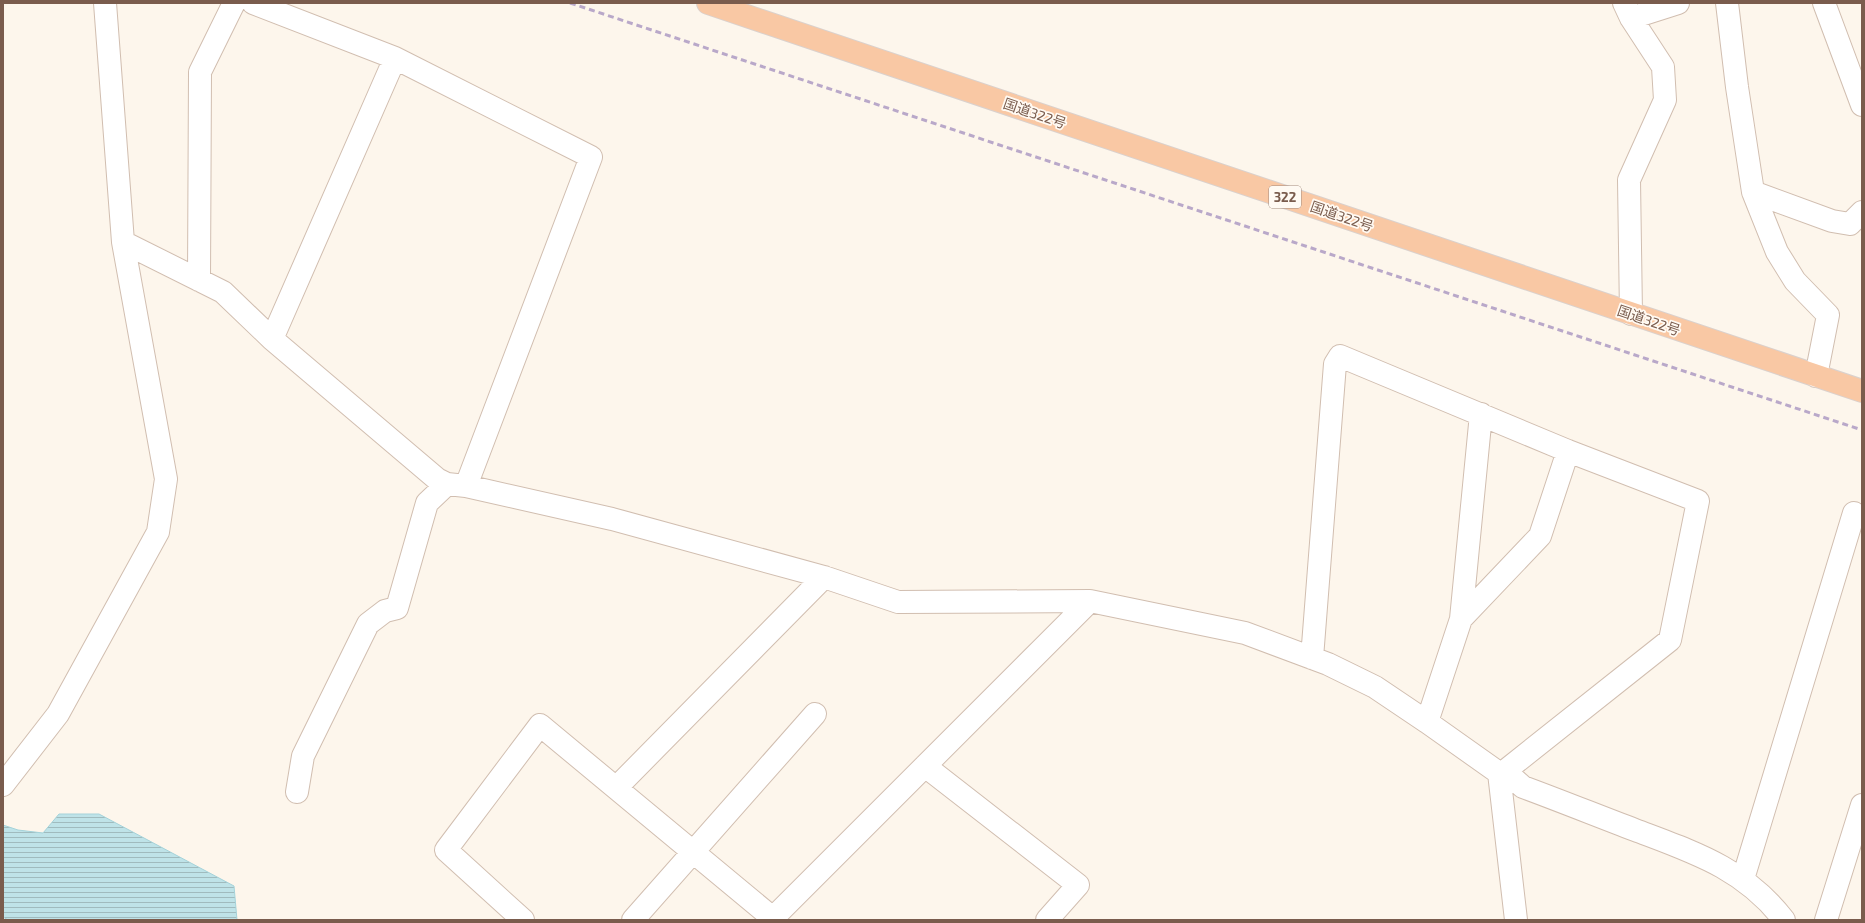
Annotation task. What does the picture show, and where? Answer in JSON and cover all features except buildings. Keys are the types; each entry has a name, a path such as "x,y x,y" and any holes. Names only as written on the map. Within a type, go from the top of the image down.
{"highway":[{"name":"国道322号","path":"708,3 1862,391"}],"street":[{"path":"3,785 58,714 158,532 166,479 123,242 105,3"},
{"path":"199,280 200,72 234,3"},
{"path":"253,3 395,58 591,158 457,485 426,503 397,608 385,611 368,624 303,756 296,792"},
{"path":"1631,314 1629,180 1665,100 1663,67 1628,11 1678,3"},
{"path":"1727,3 1737,87 1753,192 1777,252 1795,281 1828,315 1816,376"},
{"path":"1824,3 1862,105"},
{"path":"272,338 395,58"},
{"path":"1753,192 1832,222 1850,224 1862,212"},
{"path":"123,242 223,292 272,338 437,479 457,485 612,519 824,577 898,602 1090,601 1245,633 1312,658 1375,687 1524,787 1705,857 1743,879 1774,908 1784,920"},
{"path":"1312,658 1335,364 1340,356 1568,451 1698,502 1670,640 1502,772"},
{"path":"1427,722 1461,619 1481,414"},
{"path":"1461,619 1540,536 1568,451"},
{"path":"1743,879 1854,513"},
{"path":"616,788 824,577"},
{"path":"523,920 446,850 540,725 773,919 1090,601"},
{"path":"633,920 815,714"},
{"path":"925,766 1078,885 1047,920"},
{"path":"1502,772 1516,920"},
{"path":"1826,920 1862,805"}],"water":[{"path":"59,814 99,814 234,886 237,920 8,920 3,917 3,825 18,830 43,833"}],"railway":[{"path":"570,3 1862,430"}]}
